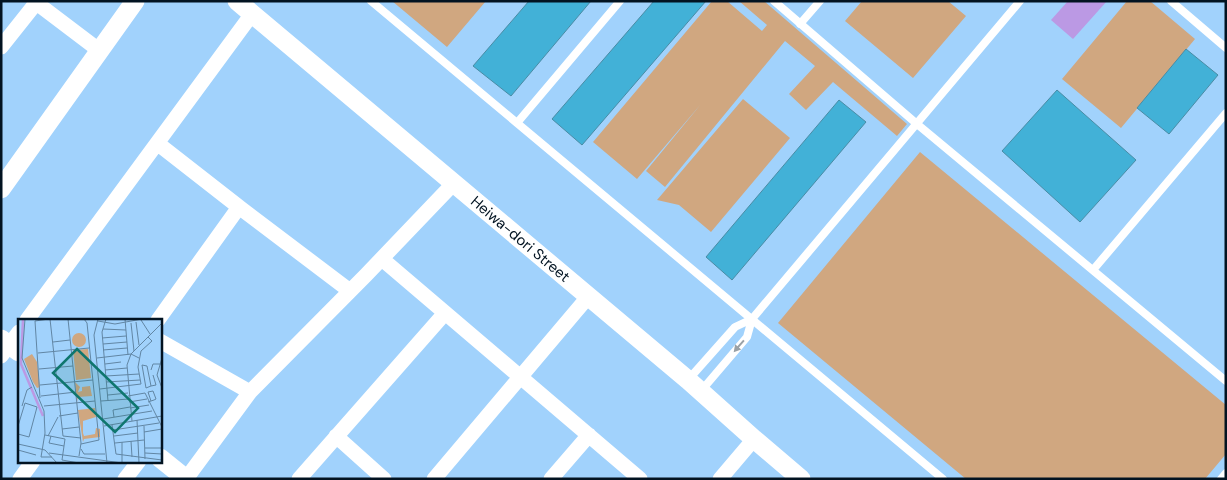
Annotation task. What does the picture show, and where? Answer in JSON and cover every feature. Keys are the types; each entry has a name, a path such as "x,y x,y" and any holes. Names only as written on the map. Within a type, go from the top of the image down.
{"street":[{"path":"1,190 135,1"},
{"name":"Heiwa-dori Street","path":"237,1 694,386 801,479"},
{"path":"1,47 35,2 100,51"},
{"path":"28,319 252,14"},
{"path":"157,143 239,208 350,291"},
{"path":"161,459 186,479 250,392 382,259 454,183"},
{"path":"159,319 239,208"},
{"path":"382,259 640,479"},
{"path":"434,479 588,297"},
{"path":"299,479 445,312"},
{"path":"161,342 250,392"},
{"path":"336,436 384,479"},
{"path":"551,479 589,436"},
{"path":"720,479 754,439"},
{"path":"20,479 32,462"},
{"path":"125,479 138,462"}],"lane":[{"path":"370,1 943,479"},
{"path":"517,123 620,1"},
{"path":"774,1 1226,381"},
{"path":"800,24 820,1"},
{"path":"694,386 735,328 752,319 1020,1"},
{"path":"1171,1 1226,48"},
{"path":"1093,270 1226,113"},
{"path":"694,386 747,337 752,319"},
{"path":"1221,479 1226,473"}],"shaded area":[{"path":"392,1 486,1 447,47"},
{"path":"712,1 727,1 762,31 767,25 739,1 764,1 907,124 897,136 833,82 806,110 789,94 815,66 785,41 665,187 646,171 701,104 637,179 593,142"},
{"path":"862,1 948,1 966,16 913,78 845,21"},
{"path":"1068,1 1107,1 1073,39 1051,20"},
{"path":"1127,1 1150,1 1195,39 1121,128 1062,79"},
{"path":"743,99 790,138 711,232 679,205 657,200"},
{"path":"920,152 1226,405 1226,454 1205,479 966,479 778,323"}],"building":[{"path":"529,1 591,1 511,96 473,66"},
{"path":"654,1 706,1 582,145 552,119"},
{"path":"1186,49 1218,75 1169,134 1137,108"},
{"path":"1057,90 1136,160 1080,222 1002,151"},
{"path":"839,100 866,122 732,280 706,257"}]}
